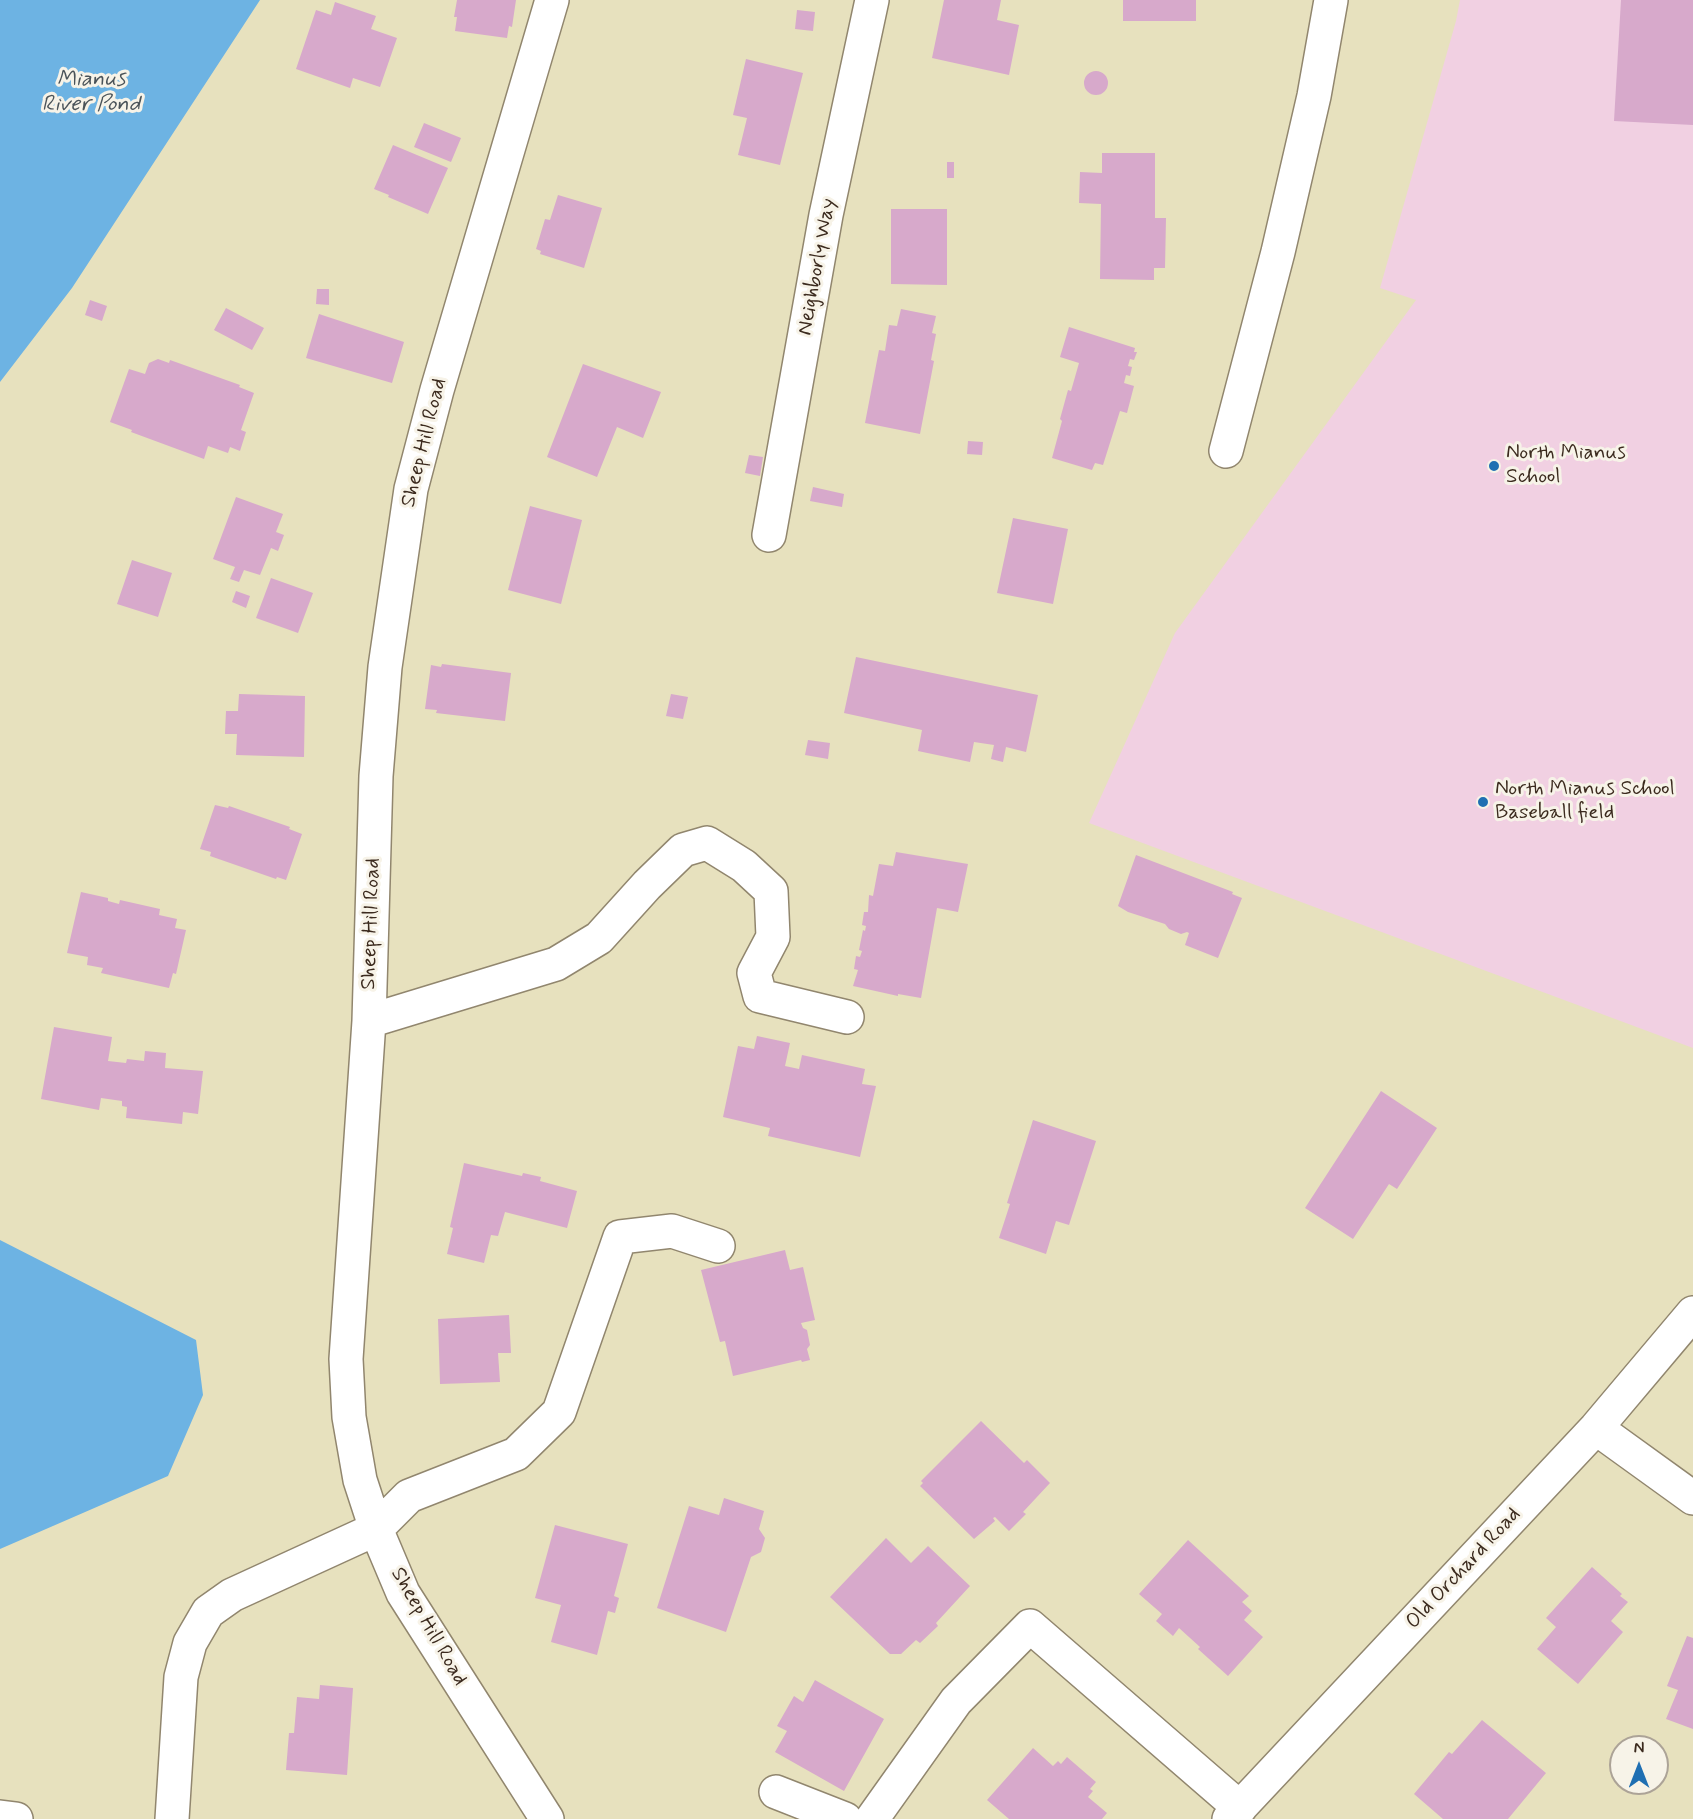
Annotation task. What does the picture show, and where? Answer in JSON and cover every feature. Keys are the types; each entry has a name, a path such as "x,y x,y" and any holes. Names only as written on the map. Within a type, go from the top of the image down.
{"street":[{"name":"Sheep Hill Road","path":"548,1819 403,1593 376,1529 360,1480 349,1417 346,1359 369,1021 376,776 385,667 411,489 437,390 552,0"},
{"name":"Neighborly Way","path":"769,535 826,215 872,0"},
{"path":"1226,451 1278,252 1314,96 1331,0"},
{"path":"369,1021 556,964 599,938 646,885 683,850 707,843 744,866 771,891 773,937 754,973 760,996 847,1017"},
{"path":"172,1819 181,1677 190,1643 208,1612 232,1595 376,1529 410,1496 516,1454 559,1412 620,1237 672,1231 718,1246"},
{"name":"Old Orchard Road","path":"1235,1813 1596,1428 1693,1313"},
{"path":"1596,1428 1693,1497"},
{"path":"872,1819 956,1701 1030,1626 1235,1813"},
{"path":"776,1792 845,1819"},
{"path":"0,1817 16,1819"}],"shaded area":[{"name":"North Mianus School","path":"1460,0 1693,0 1693,1048 1089,823 1175,633 1416,300 1380,288"}],"water":[{"name":"Mianus River Pond","path":"0,0 260,0 72,288 0,382"},
{"path":"0,1240 196,1340 203,1395 168,1476 0,1549"}],"building":[{"path":"457,0 516,0 512,27 509,26 507,38 455,31 457,17 454,17"},
{"path":"944,0 1001,0 997,20 1019,25 1009,75 932,58"},
{"path":"1123,0 1196,0 1196,21 1123,21"},
{"path":"1621,0 1693,0 1693,125 1614,121"},
{"path":"335,2 376,16 371,29 397,38 380,87 353,78 350,88 296,69 316,10 331,15"},
{"path":"797,10 815,12 813,31 795,29"},
{"path":"746,59 803,73 780,165 738,155 747,118 733,115"},
{"path":"1096,71 1105,74 1108,83 1105,92 1096,95 1087,92 1084,83 1087,74"},
{"path":"424,123 461,138 451,162 414,147"},
{"path":"393,145 448,168 428,214 374,189"},
{"path":"1102,153 1155,153 1155,218 1166,218 1165,268 1154,268 1154,280 1100,279 1101,204 1079,203 1080,172 1102,173"},
{"path":"947,162 954,162 954,178 947,178"},
{"path":"558,195 602,208 584,268 540,254 541,251 536,249 545,219 550,220"},
{"path":"891,209 947,209 947,285 891,284"},
{"path":"317,289 329,289 329,305 316,304"},
{"path":"90,300 107,306 102,321 85,315"},
{"path":"226,308 264,328 252,350 214,330"},
{"path":"901,309 936,316 932,333 936,334 931,360 934,361 920,434 865,423 879,350 885,351 889,325 897,326"},
{"path":"319,314 404,342 392,383 306,358"},
{"path":"1069,327 1135,348 1134,352 1137,352 1134,360 1130,359 1128,366 1132,367 1130,376 1126,375 1124,383 1134,386 1127,413 1120,411 1103,465 1095,463 1092,470 1052,458 1068,390 1071,391 1079,363 1060,357"},
{"path":"158,359 169,363 170,360 240,385 239,387 254,393 241,430 246,432 240,451 230,447 228,453 208,446 204,459 110,422 129,369 145,374 149,363"},
{"path":"583,364 661,392 643,438 617,427 597,477 547,457"},
{"path":"968,441 983,442 982,455 967,454"},
{"path":"749,455 763,457 760,476 745,473"},
{"path":"813,487 844,494 842,507 810,501"},
{"path":"236,497 283,514 276,532 284,535 278,551 271,548 260,575 244,570 239,582 230,579 235,567 213,559"},
{"path":"530,506 582,520 561,604 508,590"},
{"path":"1013,518 1068,529 1053,604 997,593"},
{"path":"132,560 172,573 158,617 117,604"},
{"path":"271,578 313,593 298,633 256,618"},
{"path":"236,591 250,596 246,608 232,602"},
{"path":"856,657 1038,695 1026,752 1006,747 1003,762 991,759 994,745 974,742 970,762 918,751 922,730 844,713"},
{"path":"442,664 511,673 505,721 436,713 437,710 425,709 431,665 441,667"},
{"path":"239,694 305,696 304,757 236,755 237,734 225,734 226,711 238,711"},
{"path":"671,694 688,697 683,719 666,716"},
{"path":"808,740 830,743 828,759 805,755"},
{"path":"215,805 228,808 229,806 290,827 289,829 302,834 286,880 277,877 276,879 210,856 211,852 200,849"},
{"path":"896,852 968,864 958,912 937,908 921,998 898,994 898,996 853,986 858,970 854,969 856,956 860,957 862,951 859,950 866,926 862,925 864,912 868,912 869,895 873,896 879,864 893,866"},
{"path":"1136,855 1233,892 1232,894 1242,898 1218,958 1185,945 1189,933 1181,934 1169,929 1165,924 1128,912 1118,906"},
{"path":"81,892 108,898 108,901 119,904 120,900 160,909 159,915 177,919 175,928 186,930 176,974 173,973 169,988 101,973 103,968 87,965 88,957 67,953"},
{"path":"54,1027 112,1037 108,1061 126,1063 127,1059 144,1061 145,1051 166,1053 165,1068 203,1071 198,1114 183,1112 182,1124 126,1118 127,1107 122,1106 122,1101 101,1098 99,1110 41,1099"},
{"path":"757,1036 790,1043 785,1066 799,1069 802,1055 865,1069 862,1084 876,1086 860,1157 768,1136 770,1128 723,1117 738,1046 754,1049"},
{"path":"1381,1091 1437,1128 1397,1189 1389,1184 1353,1239 1305,1208"},
{"path":"1033,1120 1096,1141 1069,1225 1056,1221 1046,1254 999,1238 1010,1204 1007,1203"},
{"path":"464,1163 522,1176 523,1173 541,1177 540,1181 577,1191 567,1228 505,1212 498,1236 491,1235 484,1263 447,1254 453,1228 450,1227"},
{"path":"785,1250 790,1270 803,1267 815,1320 801,1323 807,1330 810,1345 807,1349 810,1360 802,1362 801,1360 733,1376 725,1341 720,1342 701,1270"},
{"path":"509,1315 511,1353 498,1353 500,1382 440,1384 438,1319"},
{"path":"981,1421 1024,1463 1027,1460 1050,1483 1023,1512 1026,1514 1009,1531 995,1517 993,1518 995,1521 974,1539 920,1486 923,1483 921,1481"},
{"path":"724,1498 764,1511 759,1529 765,1538 761,1552 751,1557 726,1632 657,1608 689,1506 719,1515"},
{"path":"555,1525 628,1544 614,1596 619,1598 615,1613 608,1611 597,1655 551,1642 561,1605 535,1598"},
{"path":"886,1538 911,1563 928,1546 970,1586 936,1623 938,1626 920,1643 916,1640 901,1654 890,1654 830,1597"},
{"path":"1188,1540 1249,1596 1242,1602 1252,1611 1244,1620 1263,1637 1228,1676 1179,1628 1173,1636 1156,1621 1162,1614 1139,1594"},
{"path":"1592,1567 1628,1602 1611,1621 1623,1632 1578,1684 1537,1649 1556,1627 1546,1618"},
{"path":"1687,1636 1693,1638 1693,1729 1666,1719 1678,1690 1667,1686"},
{"path":"815,1680 884,1719 844,1791 775,1752 787,1731 777,1726 794,1696 803,1702"},
{"path":"320,1685 353,1688 347,1775 286,1770 289,1733 294,1733 297,1697 319,1699"},
{"path":"1482,1720 1546,1773 1508,1819 1443,1819 1414,1794 1449,1752 1452,1754"},
{"path":"1033,1748 1053,1766 1058,1761 1061,1764 1067,1757 1096,1782 1090,1789 1093,1791 1088,1797 1107,1813 1102,1819 1009,1819 987,1800"}],"place":[{"name":"North Mianus School","path":"1494,466"},
{"name":"North Mianus School Baseball field","path":"1483,802"}]}
